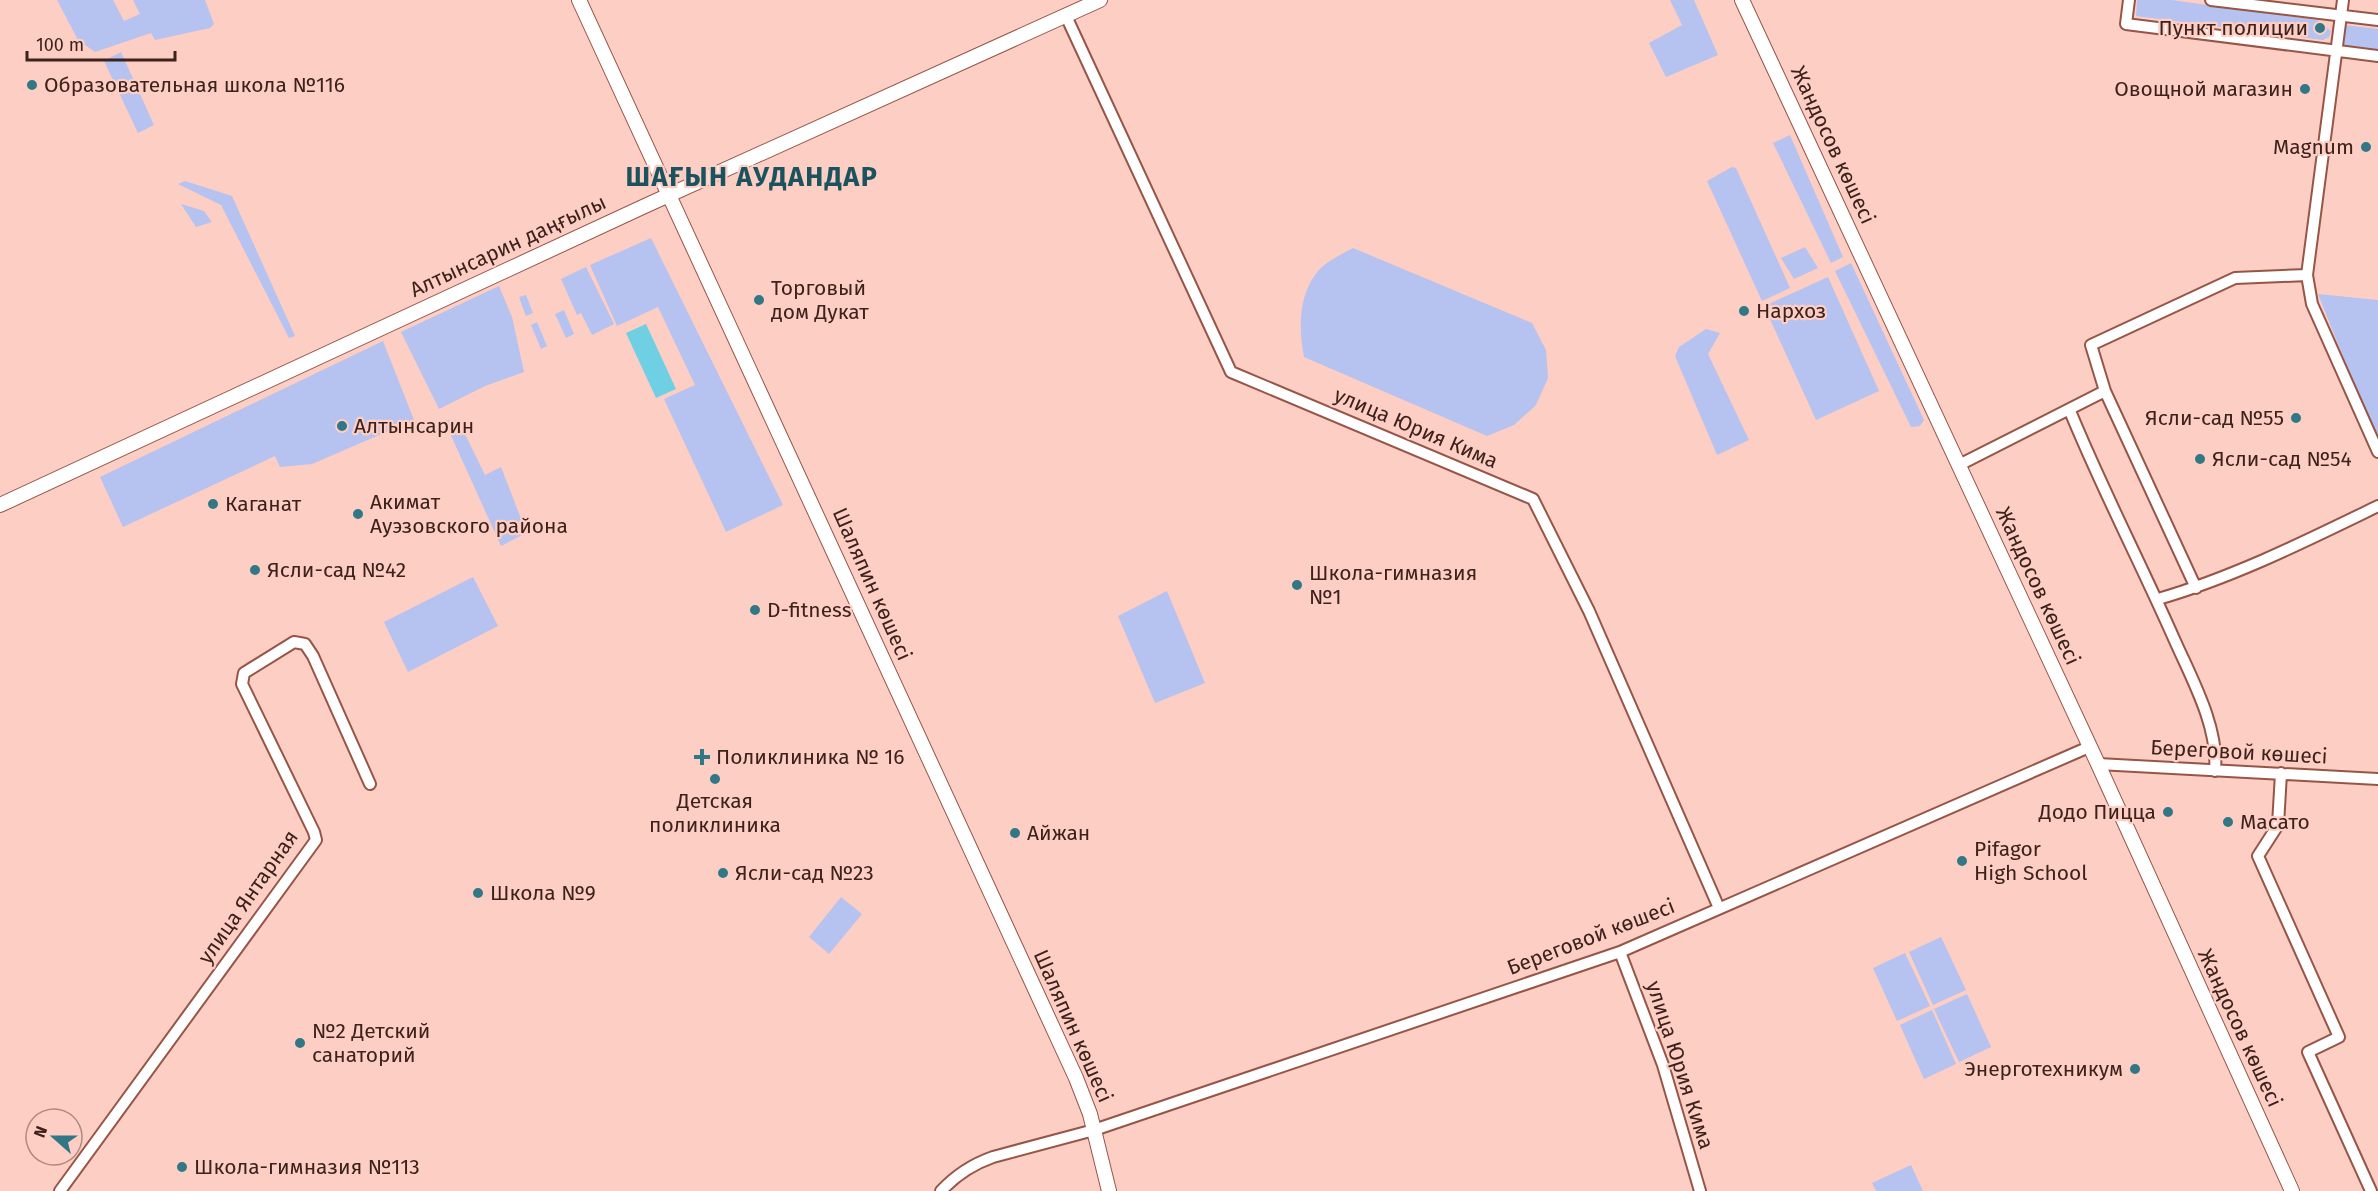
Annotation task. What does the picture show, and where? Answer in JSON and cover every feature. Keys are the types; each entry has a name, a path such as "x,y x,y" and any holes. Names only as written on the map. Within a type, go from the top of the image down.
{"main road":[{"name":"Шаляпин көшесі","path":"579,0 602,44 669,195 1076,1078 1094,1130 1109,1191"},
{"name":"Алтынсарин даңғылы","path":"0,505 669,195 1101,0"},
{"name":"Жандосов көшесі","path":"1742,0 2098,764 2292,1191"}],"street":[{"path":"2129,0 2126,24 2378,56"},
{"path":"2211,0 2378,20"},
{"path":"2343,0 2307,275 2312,304 2378,452"},
{"name":"улица Юрия Кима","path":"1066,16 1231,372 1533,499 1589,611 1719,908"},
{"path":"2196,588 2105,391 2091,345 2235,278 2307,275"},
{"path":"1959,465 2070,411 2105,391"},
{"path":"2070,411 2158,599 2202,702 2216,756 2215,771"},
{"path":"2158,599 2196,588 2300,544 2378,506"},
{"name":"улица Янтарная","path":"60,1191 316,840 242,684 244,673 294,642 305,644 313,656 370,784"},
{"name":"Береговой көшесі","path":"941,1191 978,1162 1094,1130 1620,952 2089,747"},
{"name":"Береговой көшесі","path":"2098,764 2378,779"},
{"path":"2281,773 2278,825 2258,856 2338,1037 2308,1052 2371,1191"},
{"name":"улица Юрия Кима","path":"1620,952 1663,1065 1700,1191"}],"shaded area":[{"path":"57,0 113,0 124,21 140,14 133,0 205,0 214,24 210,28 155,40 151,33 95,52 78,40"},
{"path":"1670,0 1694,0 1718,55 1666,77 1649,43 1682,25"},
{"path":"2137,0 2171,0 2318,20 2331,31 2329,37 2323,40 2136,16"},
{"path":"2344,25 2378,29 2378,50 2342,46"},
{"path":"121,52 154,125 138,133 104,61"},
{"path":"1790,135 1843,257 1831,263 1773,143"},
{"path":"1732,167 1736,168 1790,288 1762,301 1707,181"},
{"path":"185,181 232,196 295,336 289,338 221,205 178,184"},
{"path":"181,204 204,211 212,222 196,227"},
{"path":"651,238 783,505 726,532 664,399 695,385 658,307 617,326 590,265"},
{"path":"1805,247 1818,268 1794,279 1781,258"},
{"path":"1353,248 1532,323 1546,350 1548,378 1536,405 1514,425 1487,436 1304,357 1301,315 1309,284 1322,267"},
{"path":"1851,263 1924,420 1920,426 1911,427 1835,271"},
{"path":"586,267 614,324 592,335 581,313 577,315 561,279"},
{"path":"1828,277 1879,391 1816,420 1764,306"},
{"path":"499,286 512,317 524,372 485,386 439,409 401,332"},
{"path":"2318,294 2378,300 2378,438 2362,404"},
{"path":"526,295 533,313 526,316 519,297"},
{"path":"564,310 574,334 566,338 555,314"},
{"path":"537,322 547,346 541,349 531,325"},
{"path":"646,324 676,389 656,398 626,333"},
{"path":"1706,329 1720,333 1708,354 1749,440 1717,455 1675,356 1679,347"},
{"path":"383,341 414,420 312,464 280,467 275,456 123,527 100,477"},
{"path":"444,420 458,420 485,475 501,467 525,529 522,535 501,546"},
{"path":"473,577 498,626 408,672 384,622"},
{"path":"1167,591 1205,683 1155,703 1118,616"},
{"path":"841,897 862,914 829,954 809,937"},
{"path":"1941,937 1966,990 1933,1005 1909,952"},
{"path":"1905,953 1930,1006 1897,1021 1873,968"},
{"path":"1967,994 1991,1047 1959,1062 1934,1009"},
{"path":"1932,1010 1956,1064 1924,1079 1900,1025"},
{"path":"1911,1165 1923,1191 1876,1191 1872,1183"}],"place":[{"name":"Пункт полиции","path":"2320,28"},
{"name":"Образовательная школа №116","path":"32,85"},
{"name":"Овощной магазин","path":"2305,89"},
{"name":"Magnum","path":"2366,147"},
{"name":"Торговый дом Дукат","path":"759,300"},
{"name":"Нархоз","path":"1744,311"},
{"name":"Ясли-сад №55","path":"2296,418"},
{"name":"Алтынсарин","path":"342,426"},
{"name":"Ясли-сад №54","path":"2200,459"},
{"name":"Каганат","path":"213,504"},
{"name":"Акимат Ауэзовского района","path":"358,514"},
{"name":"Ясли-сад №42","path":"255,570"},
{"name":"Школа-гимназия №1","path":"1297,585"},
{"name":"D-fitness","path":"755,610"},
{"name":"Поликлиника № 16","path":"702,757"},
{"name":"Детская поликлиника","path":"715,779"},
{"name":"Додо Пицца","path":"2168,812"},
{"name":"Масато","path":"2228,822"},
{"name":"Айжан","path":"1015,833"},
{"name":"Pifagor High School","path":"1962,861"},
{"name":"Ясли-сад №23","path":"723,873"},
{"name":"Школа №9","path":"478,893"},
{"name":"№2 Детский санаторий","path":"300,1043"},
{"name":"Энерготехникум","path":"2135,1069"},
{"name":"Школа-гимназия №113","path":"182,1167"}],"district":[{"name":"ШАҒЫН АУДАНДАР","path":"752,177"}]}
